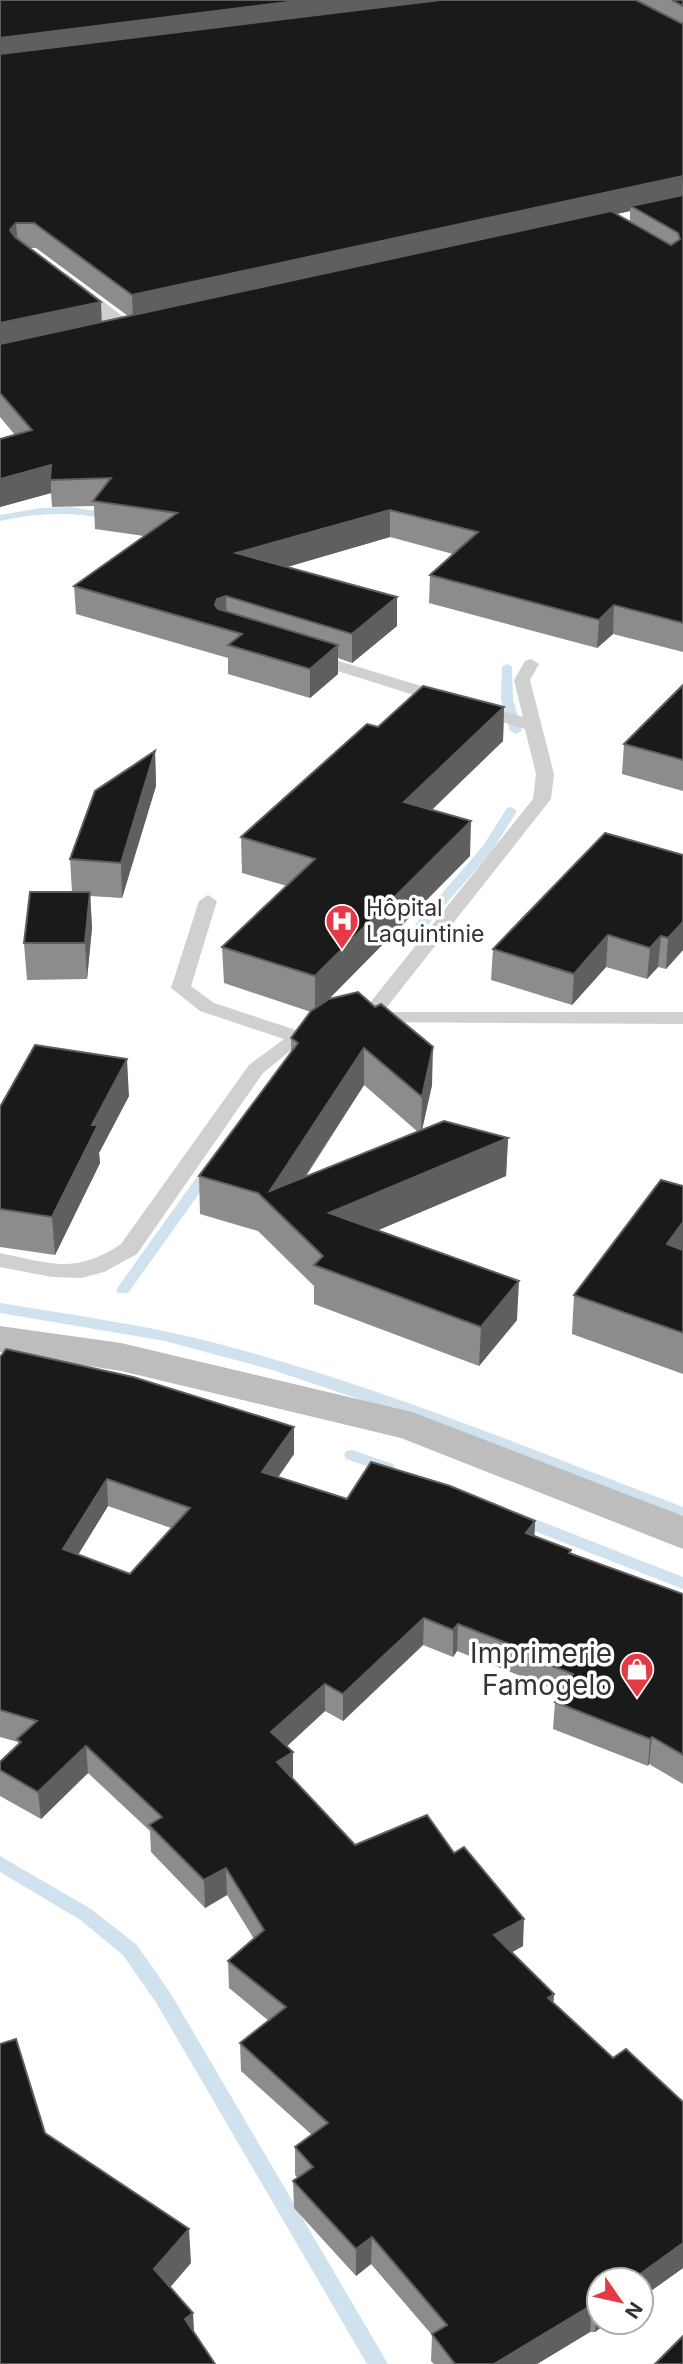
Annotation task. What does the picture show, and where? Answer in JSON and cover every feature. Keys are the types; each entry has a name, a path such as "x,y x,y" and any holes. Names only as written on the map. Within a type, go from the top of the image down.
{"main road":[{"path":"0,1339 121,1357 412,1426 683,1532"}],"street":[{"path":"36,262 128,332"},
{"path":"103,338 155,326"}],"lane":[{"path":"293,652 531,725"},
{"path":"368,1018 542,799 545,774 522,680 531,664"},
{"path":"208,901 181,988 207,1007 301,1038"},
{"path":"0,1260 82,1273 109,1265 128,1249 256,1069 283,1047 322,1027 368,1018 683,1018"}],"building":[{"path":"0,0 305,0 0,38"},
{"path":"440,0 636,0 683,24 683,176 132,295 34,223 16,223 10,230 15,237 101,302 0,323 0,54"},
{"path":"672,0 683,0 683,6"},
{"path":"683,195 683,623 614,605 599,620 430,575 478,532 390,510 236,553 397,597 352,634 226,596 217,599 215,605 218,609 338,645 310,669 228,645 242,634 74,586 177,513 93,501 111,478 50,480 51,465 0,479 0,439 32,430 0,393 0,344 611,211 671,245 680,239 678,233 631,206"},
{"path":"683,685 683,760 624,744"},
{"path":"423,686 504,707 404,802 471,821 315,976 222,947 315,859 241,837 367,724 378,727"},
{"path":"155,751 121,863 70,859 95,791"},
{"path":"605,833 683,855 683,922 668,938 661,936 650,948 608,935 574,974 493,949"},
{"path":"30,892 90,892 85,943 24,943"},
{"path":"358,992 375,1007 381,1004 433,1047 422,1097 364,1048 270,1191 444,1121 508,1138 329,1213 519,1281 481,1327 314,1265 323,1256 258,1193 199,1176 298,1043 291,1038 311,1011 329,999"},
{"path":"35,1045 127,1059 92,1125 98,1125 52,1217 0,1209 0,1107"},
{"path":"661,1180 683,1186 683,1222 667,1244 683,1250 683,1333 574,1295"},
{"path":"6,1349 133,1377 294,1427 262,1472 347,1499 371,1462 450,1486 535,1521 526,1533 571,1550 569,1553 683,1594 683,1755 652,1737 650,1739 555,1702 573,1674 552,1666 555,1662 458,1624 453,1630 424,1618 343,1694 325,1684 271,1732 293,1752 277,1762 355,1845 427,1815 454,1853 464,1847 524,1919 494,1935 554,1994 548,1998 613,2058 626,2049 683,2102 683,2243 651,2266 585,2266 585,2309 494,2364 455,2364 432,2334 447,2325 372,2237 356,2249 293,2181 313,2167 295,2147 328,2123 240,2043 286,2007 228,1961 264,1930 226,1868 204,1880 149,1825 162,1817 86,1746 38,1792 0,1770 0,1762 21,1742 17,1739 37,1721 0,1710 0,1356","holes":["107,1479 190,1508 130,1574 63,1549"]},
{"path":"16,2039 45,2133 189,2229 154,2269 193,2313 185,2319 215,2364 0,2364 0,2044"},
{"path":"683,2336 683,2364 655,2364"}],"waterway":[{"path":"0,518 56,510 84,511 111,517"},
{"path":"507,667 507,699 516,731"},
{"path":"421,925 488,848 511,811"},
{"path":"123,1290 209,1170"},
{"path":"0,1308 165,1336 278,1366 453,1425 683,1513"},
{"path":"352,1455 387,1468"},
{"path":"517,1518 683,1583"},
{"path":"0,1863 85,1914 130,1950 164,1999 378,2364"}],"place":[{"name":"Hôpital Laquintinie","path":"342,951"},
{"name":"Imprimerie Famogelo","path":"637,1699"}]}
